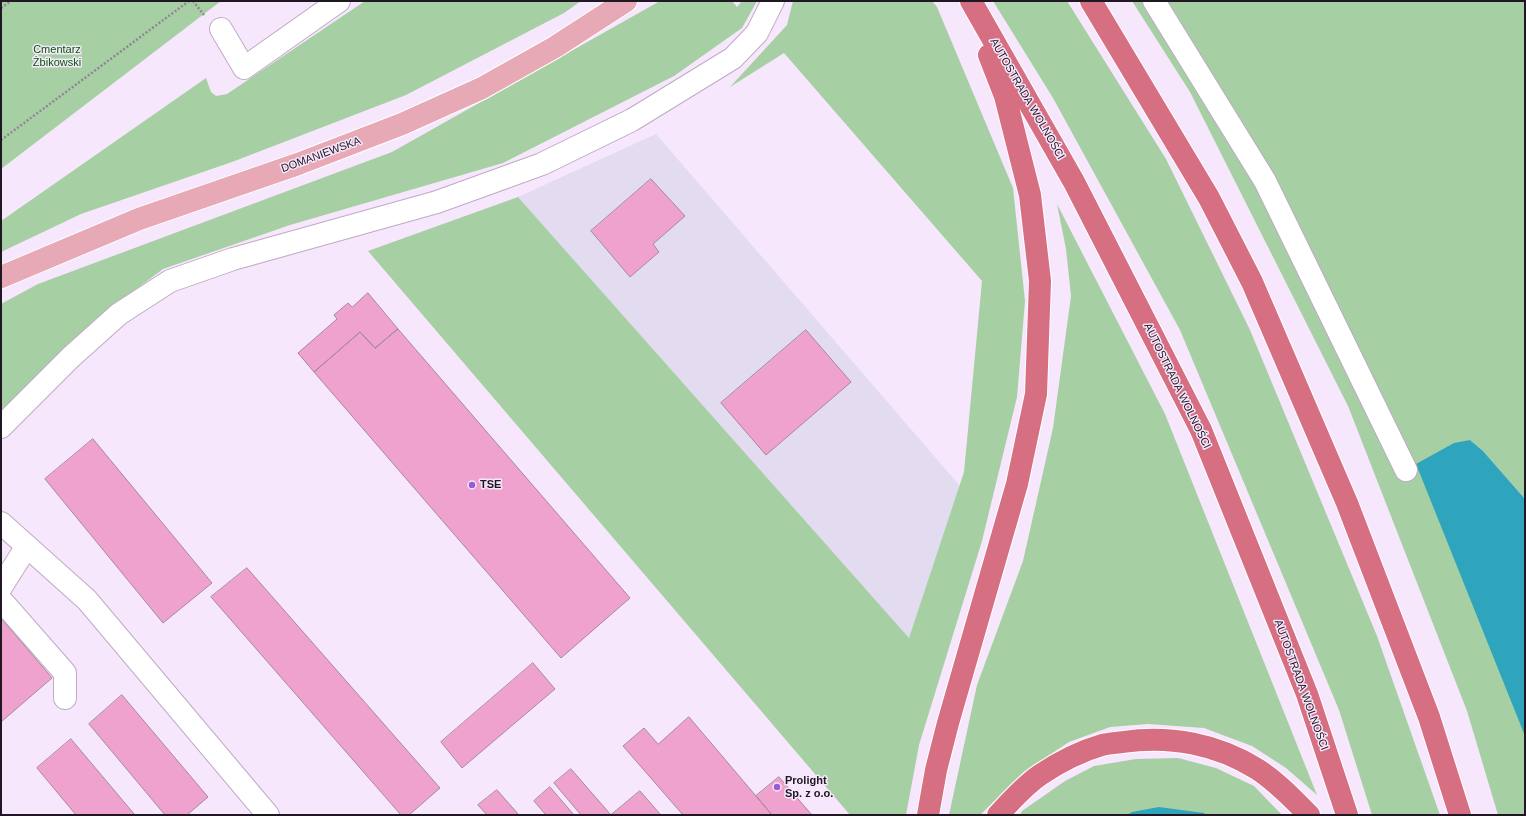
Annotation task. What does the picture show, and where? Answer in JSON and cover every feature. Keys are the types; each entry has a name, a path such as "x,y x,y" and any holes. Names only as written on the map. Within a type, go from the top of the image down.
{"highway":[{"path":"928,815 936,770 948,723 1018,484 1036,394 1040,281 1030,195 1005,96 970,1"},
{"name":"AUTOSTRADA WOLNOŚCI","path":"970,1 1074,182 1201,430 1306,694 1347,815"},
{"path":"1091,1 1209,198 1252,282 1350,511 1429,717 1460,815"},
{"path":"998,815 1020,792 1040,775 1072,757 1103,745 1138,740 1173,740 1194,743 1221,751 1240,759 1258,770 1279,786 1309,815"}],"main road":[{"name":"DOMANIEWSKA","path":"1,277 140,219 298,164 402,124 482,88 555,47 626,1"}],"lane":[{"path":"221,29 244,68 339,1"},
{"path":"1,427 71,357 119,314 170,281 233,259 437,202 542,164 632,120 733,58 756,33 773,1"},
{"path":"1154,1 1265,181 1406,470"},
{"path":"1,523 87,600 268,815"},
{"path":"1,587 27,546"},
{"path":"1,600 65,673 65,698"}],"path":[{"path":"1,8 11,1"},
{"path":"1,140 189,1"}],"shaded area":[{"path":"656,134 960,486 909,639 518,197"}],"green space":[{"name":"Cmentarz Żbikowski","path":"1,1 221,1 1,169"},
{"path":"365,1 581,1 564,13 406,95 232,162 81,214 1,252 1,221 206,78 211,92 216,96 227,94"},
{"path":"660,1 732,1 737,7 742,1 757,1 742,28 674,76 503,163 290,225 163,269 111,308 1,410 1,304 38,284 392,152"},
{"path":"793,1 932,1 937,7 1013,188 1025,301 1017,397 982,541 919,745 906,815 850,815 368,251 518,197 909,638 964,472 982,281 784,53 730,87 787,25"},
{"path":"993,1 1067,1 1166,159 1250,330 1377,636 1440,815 1372,815 1339,710 1180,330 1053,98"},
{"path":"1132,1 1525,1 1525,499 1483,451 1470,440 1525,736 1525,815 1498,815 1467,711 1348,406 1190,92"},
{"path":"1057,204 1165,414 1317,795 1286,768 1252,746 1204,728 1148,724 1110,727 1069,742 1024,772 980,815 949,815 977,685 1023,561 1053,428 1071,296 1066,249"},
{"path":"1178,758 1216,768 1254,786 1282,815 1207,815 1204,813 1132,812 1126,815 1020,815 1022,811 1065,781 1094,766 1136,759"}],"water":[{"path":"1470,440 1483,451 1525,499 1525,736 1416,464 1454,443"},
{"path":"1159,807 1204,813 1207,815 1126,815 1132,812"}],"building":[{"path":"651,179 685,216 653,244 659,252 630,277 591,231"},
{"path":"368,293 398,329 375,348 360,332 314,372 298,353 337,319 334,315 348,303 352,307"},
{"name":"TSE","path":"398,329 630,598 561,658 314,372 360,332 375,348"},
{"path":"806,330 851,382 766,455 721,403"},
{"path":"93,439 212,583 163,623 45,479"},
{"path":"247,568 440,788 409,815 401,815 211,597"},
{"path":"1,618 52,678 1,722"},
{"path":"533,663 555,689 462,768 441,742"},
{"path":"122,695 208,797 187,815 165,815 89,724"},
{"path":"689,717 772,815 683,815 623,746 644,728 658,744"},
{"path":"71,739 135,815 76,815 37,768"},
{"path":"571,769 611,815 581,815 554,783"},
{"name":"Prolight Sp. z o.o.","path":"779,777 812,815 772,815 756,796"},
{"path":"550,787 574,815 546,815 534,801"},
{"path":"497,790 519,815 487,815 478,805"},
{"path":"640,791 660,814 659,815 611,815"}],"place":[{"name":"TSE","path":"472,485"},
{"name":"Prolight Sp. z o.o.","path":"777,787"}]}
